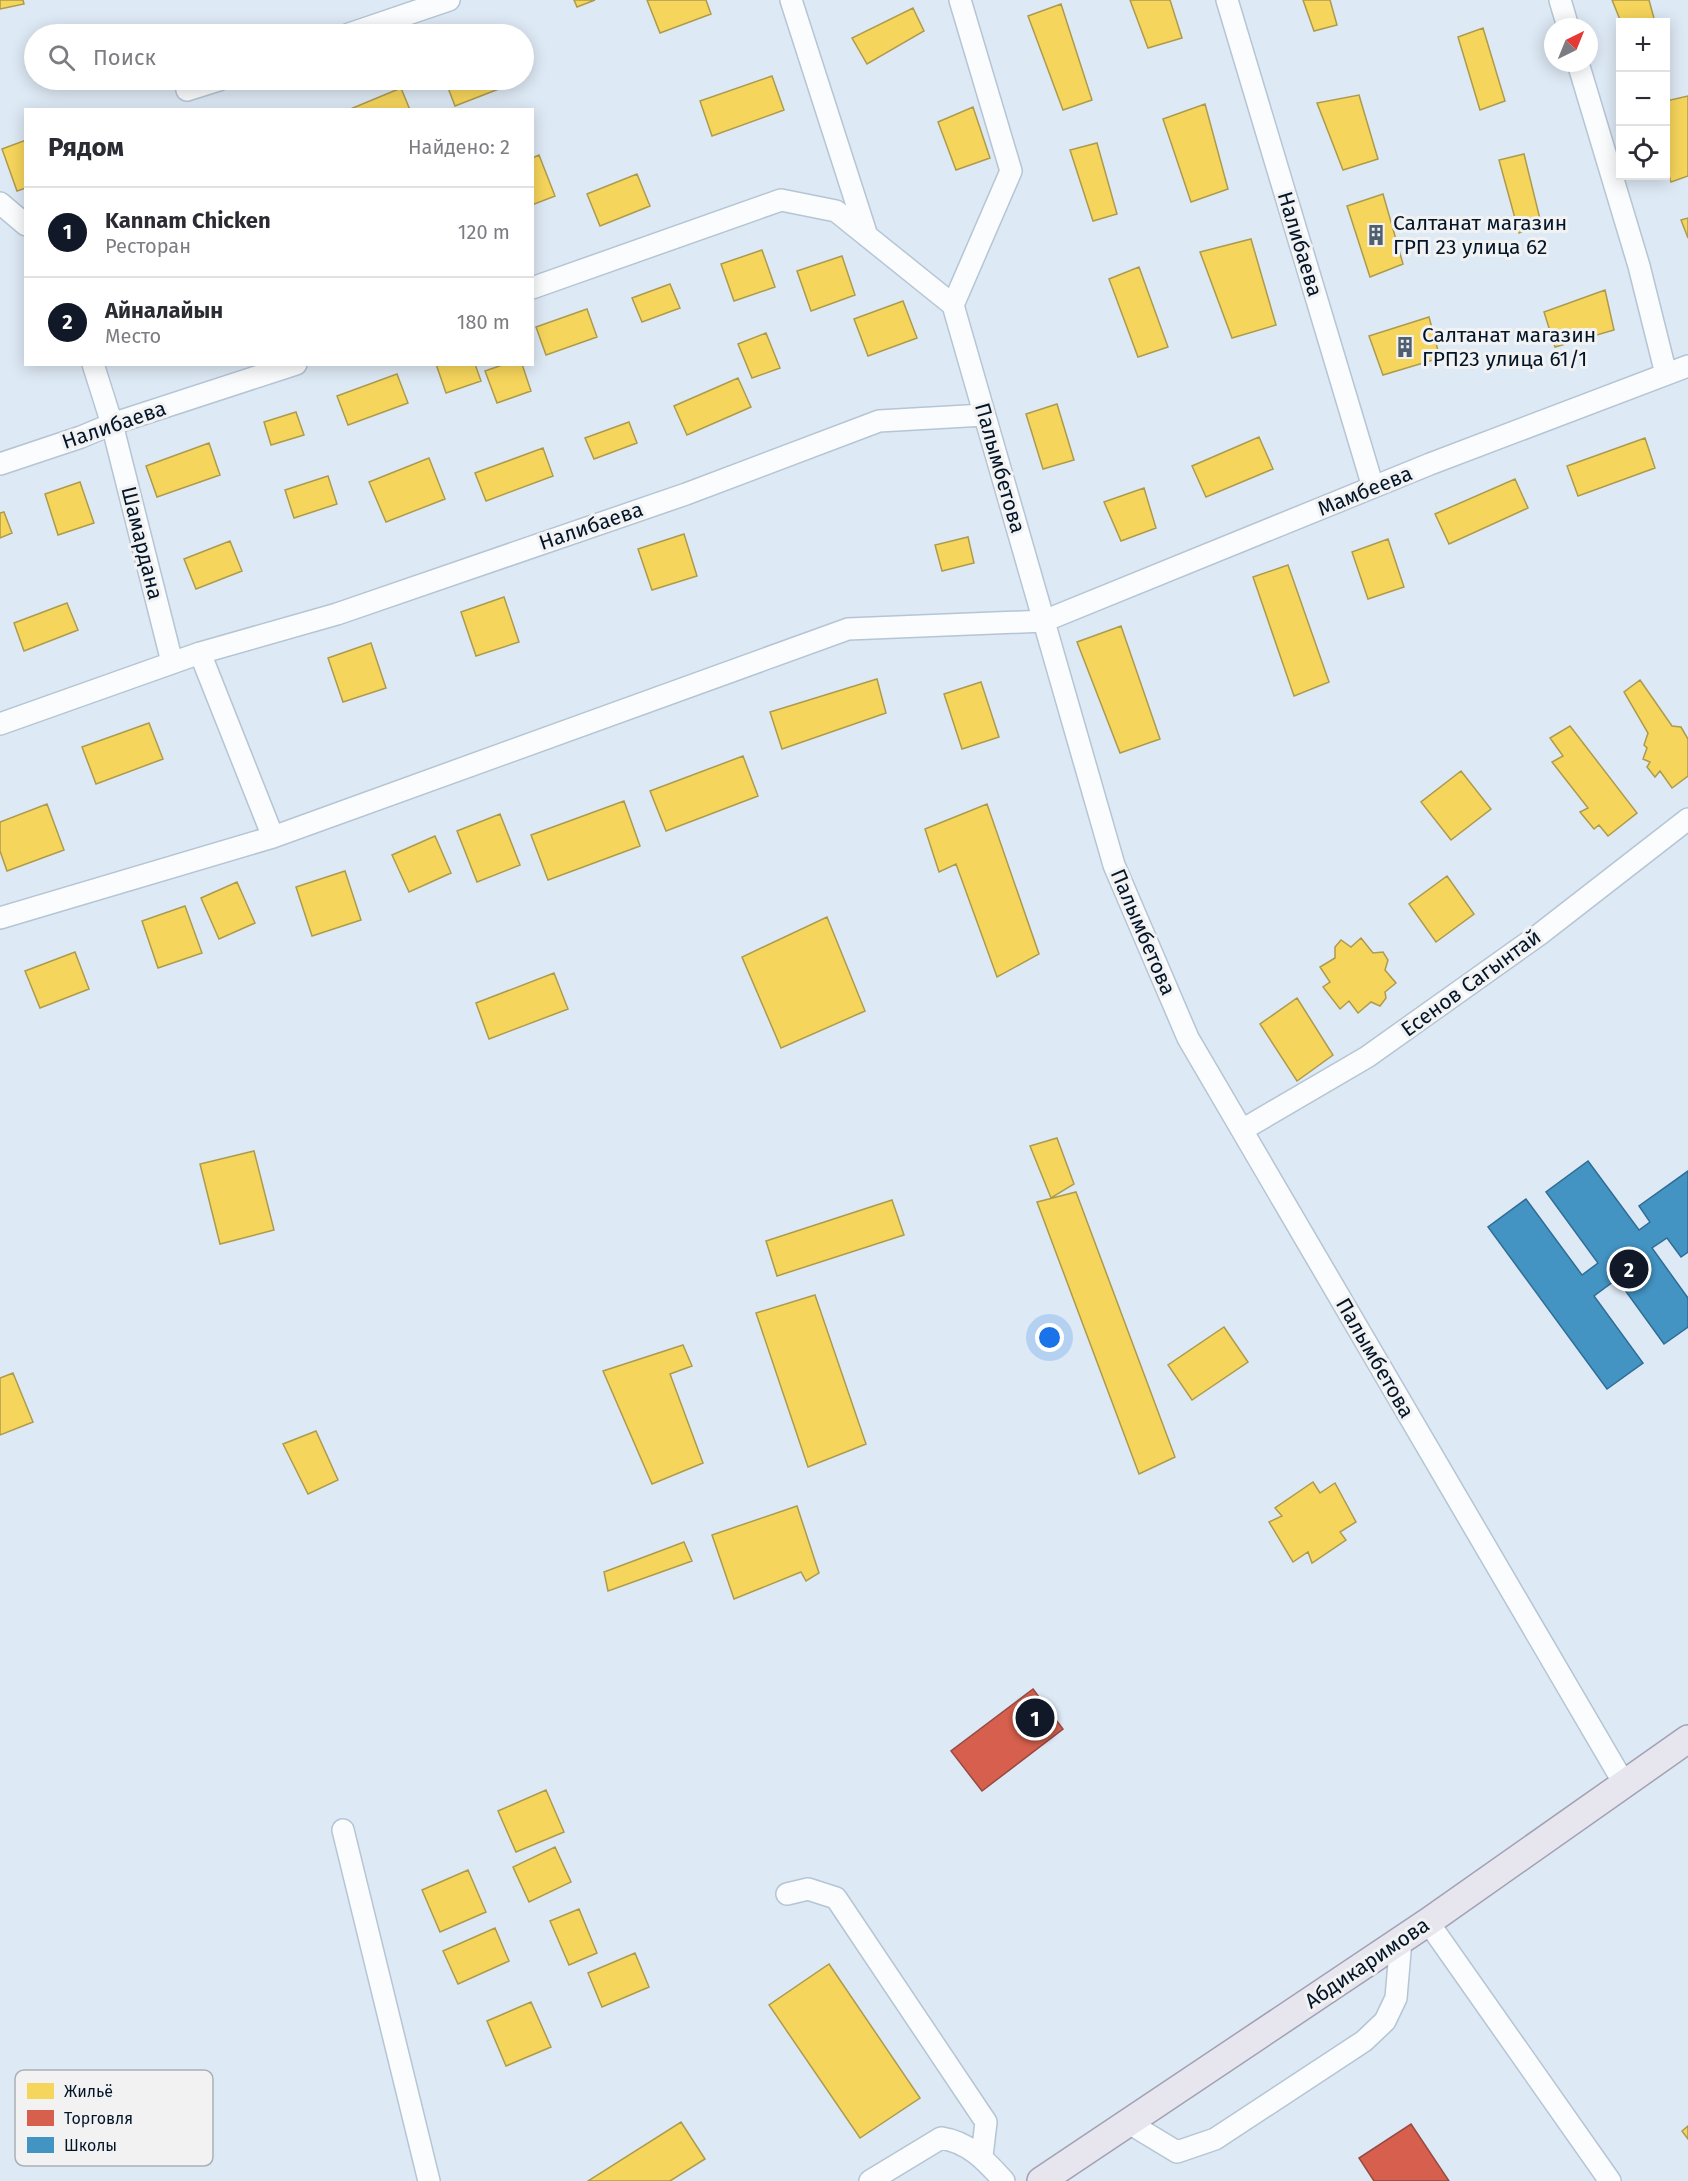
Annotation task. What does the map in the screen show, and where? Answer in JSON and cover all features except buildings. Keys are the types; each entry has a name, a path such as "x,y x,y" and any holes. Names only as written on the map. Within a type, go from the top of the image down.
{"main road":[{"name":"Абдикаримова","path":"1041,2181 1428,1922 1625,1785 1685,1747"}],"street":[{"path":"378,24 449,0"},
{"path":"791,0 867,236"},
{"path":"534,287 781,200 836,211 953,305 1011,171 960,0"},
{"name":"Налибаева","path":"1227,0 1373,487"},
{"path":"1560,0 1565,18"},
{"path":"1581,72 1639,266 1666,374"},
{"path":"0,203 24,223"},
{"name":"Палымбетова","path":"953,305 1114,865 1188,1038 1625,1785"},
{"name":"Шамардана","path":"94,366 112,424 172,662"},
{"name":"Налибаева","path":"0,464 81,437 112,424 290,366"},
{"name":"Мамбеева","path":"1044,621 1373,487 1688,366"},
{"name":"Налибаева","path":"0,724 172,662 337,614 686,494 879,421 984,415"},
{"path":"0,918 273,837 848,629 1044,621"},
{"path":"200,653 273,837"},
{"name":"Есенов Сагынтай","path":"1242,1130 1367,1057 1540,934 1688,819"},
{"path":"343,1830 429,2181"},
{"path":"787,1894 808,1889 836,1898 986,2122 982,2156"},
{"path":"1428,1922 1610,2181"},
{"path":"1129,2123 1178,2152 1215,2139 1364,2042 1385,2021 1396,1998 1401,1940"},
{"path":"870,2181 941,2138 954,2140 982,2156 1004,2181"}],"place":[{"name":"Салтанат магазин ГРП 23 улица 62","path":"1376,235"},
{"name":"Салтанат магазин ГРП23 улица 61/1","path":"1405,347"},
{"name":"Айналайын","path":"1629,1269"},
{"name":"Kannam Chicken","path":"1035,1718"}]}
